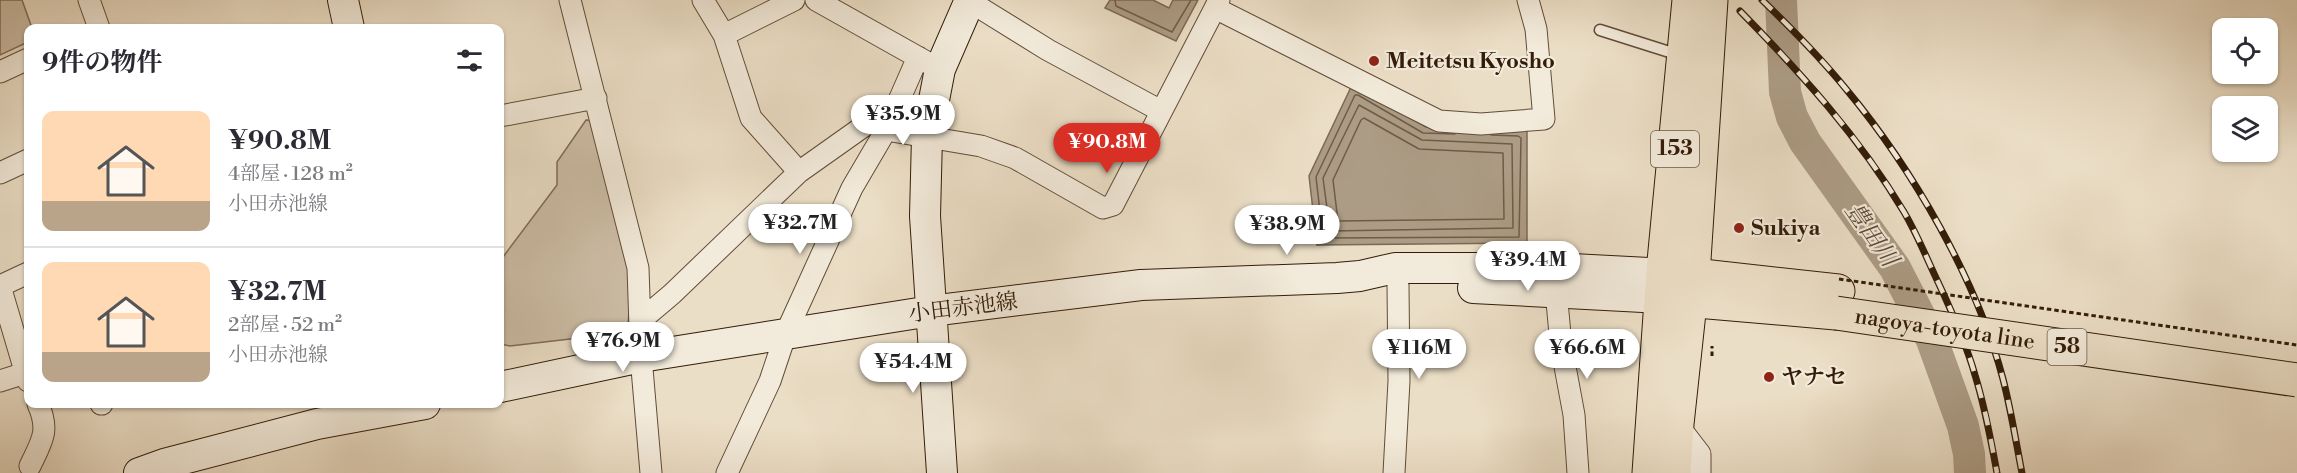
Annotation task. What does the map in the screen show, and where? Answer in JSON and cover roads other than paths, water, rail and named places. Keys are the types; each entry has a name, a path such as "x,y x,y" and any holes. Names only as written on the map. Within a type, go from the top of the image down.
{"main road":[{"name":"153","path":"1674,473 1677,424 1677,286 1684,56 1689,0"},
{"name":"153","path":"1649,473 1677,286 1711,0"},
{"name":"nagoya-toyota line","path":"1677,286 1838,294 2297,360"},
{"name":"nagoya-toyota line","path":"1838,294 2297,380"}],"street":[{"path":"89,0 97,24"},
{"path":"343,0 348,24"},
{"path":"570,0 638,268 641,357 651,473"},
{"path":"703,0 724,35 751,117 799,172"},
{"path":"724,35 794,0"},
{"path":"816,0 929,63"},
{"path":"640,321 672,294 799,172 871,121 889,123 927,136 981,146 1015,158 1103,208 1113,205 1217,4 1439,121 1481,124 1544,118 1536,29 1528,0"},
{"path":"727,473 770,381 786,333 852,188 889,123 970,1 1048,50 1161,111"},
{"path":"0,72 24,61"},
{"path":"929,63 925,216 942,473"},
{"path":"504,115 596,98"},
{"path":"0,173 24,162"},
{"name":"小田赤池線","path":"504,386 641,357 786,333 931,311 1141,285 1360,276 1395,268 1553,268 1677,286"},
{"path":"24,275 0,286 24,367"},
{"name":"小田赤池線","path":"1360,276 1398,285 1556,291 1677,286"},
{"path":"1394,473 1398,440 1398,285"},
{"path":"1556,291 1561,345 1574,416 1578,473"},
{"path":"0,381 24,377"},
{"path":"30,466 43,441 46,420 40,408"},
{"path":"139,473 315,414 380,408"},
{"path":"1677,424 1700,454 1700,473"}],"lane":[{"path":"1600,30 1684,56"}],"water":[{"path":"1110,0 1153,0 1169,8 1173,0 1198,0 1176,41 1105,8"},
{"path":"1352,85 1426,127 1527,130 1527,243 1317,245 1309,176"}],"waterway":[{"name":"豊田川","path":"1781,0 1785,92 1792,117 1805,142 1895,268 1932,340 1963,426 1969,454 1970,473"}],"railway":[{"path":"1762,0 1826,66 1871,120 1940,226 1977,303 1991,341 2006,391 2022,473"},
{"path":"1740,11 1828,107 1887,184 1909,220 1967,351 1982,399 1997,473"}],"place":[{"name":"Meitetsu Kyosho","path":"1374,61"},
{"name":"Sukiya","path":"1739,228"},
{"name":"ヤナセ","path":"1769,377"}]}
